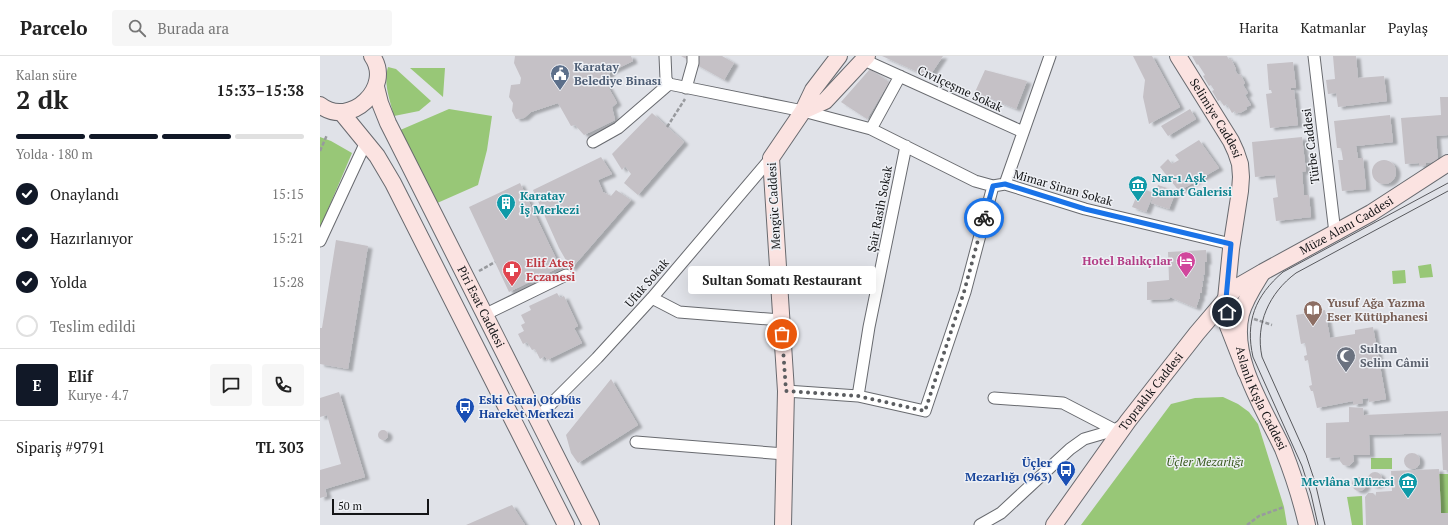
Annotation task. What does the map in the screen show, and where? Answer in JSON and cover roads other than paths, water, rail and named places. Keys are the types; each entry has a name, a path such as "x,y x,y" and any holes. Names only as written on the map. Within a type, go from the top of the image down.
{"main road":[{"name":"Mengüc Caddesi","path":"785,524 786,391 770,158 803,112 813,90 839,56"},
{"name":"Selimiye Caddesi","path":"1178,56 1231,141 1240,164 1240,191 1231,244 1226,299 1228,326 1246,372"},
{"name":"Piri Esat Caddesi","path":"374,57 378,78 376,87 380,103 388,123 484,315 592,525"},
{"path":"803,112 825,101 866,58"},
{"path":"328,110 352,110 362,105 371,97 376,87"},
{"name":"Piri Esat Caddesi","path":"328,110 366,142 377,156 393,183 566,525"},
{"name":"Müze Alanı Caddesi","path":"1263,272 1371,213 1448,163"},
{"path":"1428,177 1448,176"},
{"name":"Topraklık Caddesi","path":"1054,525 1121,425 1197,333 1226,299 1238,288 1263,272"},
{"name":"Aslanlı Kışla Caddesi","path":"1263,272 1248,297 1241,315 1240,340 1246,372 1291,470 1307,525"}],"street":[{"path":"593,142 618,128 669,84 666,80 665,56"},
{"path":"689,88 693,56"},
{"path":"1005,184 1050,56"},
{"name":"Türbe Caddesi","path":"1314,56 1334,233"},
{"name":"Cıvılçeşme Sokak","path":"866,58 900,76 1023,132"},
{"path":"871,129 900,76"},
{"name":"Mimar Sinan Sokak","path":"669,84 803,112 871,129 975,180 993,186 1005,184 1085,209 1231,244"},
{"path":"320,241 366,142"},
{"name":"Şair Rasih Sokak","path":"858,396 869,327 906,146"},
{"name":"Ufuk Sokak","path":"537,418 597,358 652,298 770,158"},
{"path":"786,391 858,396 925,411 964,292 993,186"},
{"path":"484,315 566,275"},
{"path":"652,298 679,312 781,320"},
{"path":"994,398 1063,403 1121,425"},
{"path":"980,525 1001,513 1070,449 1084,439 1121,425"},
{"path":"636,442 785,454"}],"tram line":[{"path":"1318,525 1311,494 1302,466 1253,357 1250,332 1254,310 1265,290 1283,272 1448,183"},
{"path":"1325,525 1315,482 1306,455 1262,357 1260,345 1261,333 1266,310 1278,290 1296,273 1448,191"}],"place":[{"name":"Karatay Belediye Binası","path":"560,91"},
{"name":"Nar-ı Aşk Sanat Galerisi","path":"1138,202"},
{"name":"Karatay İş Merkezi","path":"506,220"},
{"name":"Hotel Balıkçılar","path":"1186,278"},
{"name":"Elif Ateş Eczanesi","path":"512,287"},
{"name":"Yusuf Ağa Yazma Eser Kütüphanesi","path":"1313,327"},
{"name":"Sultan Somatı Restaurant","path":"782,334"},
{"name":"Sultan Selim Câmii","path":"1346,373"},
{"name":"Eski Garaj Otobüs Hareket Merkezi","path":"465,424"},
{"name":"Üçler Mezarlığı (963)","path":"1066,487"},
{"name":"Mevlâna Müzesi","path":"1408,499"}],"park label":[{"name":"Üçler Mezarlığı","path":"1205,462"}]}
